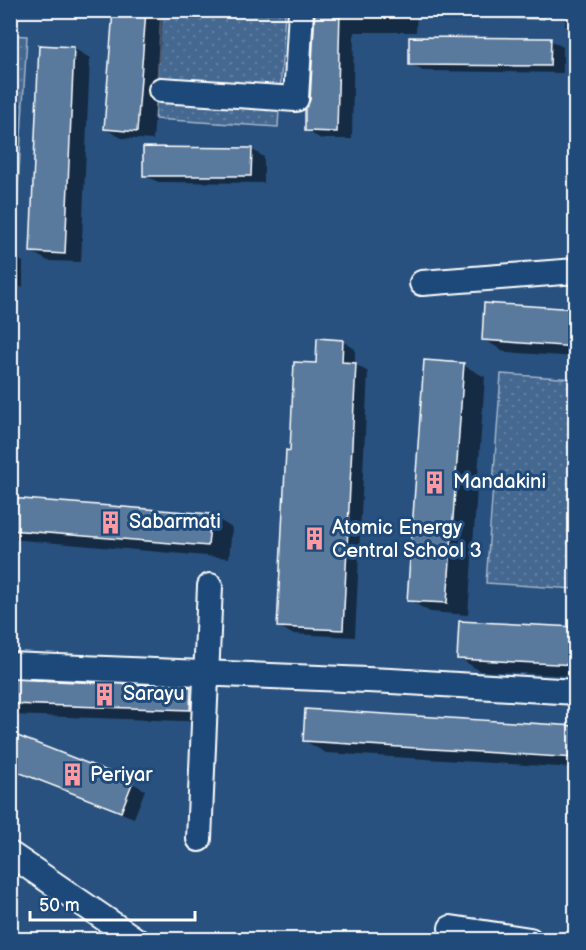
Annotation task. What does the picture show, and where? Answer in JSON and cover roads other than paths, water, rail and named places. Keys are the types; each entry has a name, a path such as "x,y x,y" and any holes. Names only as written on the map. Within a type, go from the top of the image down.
{"street":[{"path":"161,90 296,99 301,10"},
{"path":"423,283 576,272"},
{"path":"199,839 210,586"},
{"path":"10,665 391,681 576,692"},
{"path":"10,854 136,939"},
{"path":"451,928 530,939"}],"place":[{"name":"Mandakini","path":"435,482"},
{"name":"Sabarmati","path":"111,522"},
{"name":"Atomic Energy Central School 3","path":"314,539"},
{"name":"Sarayu","path":"105,694"},
{"name":"Periyar","path":"72,775"}]}
